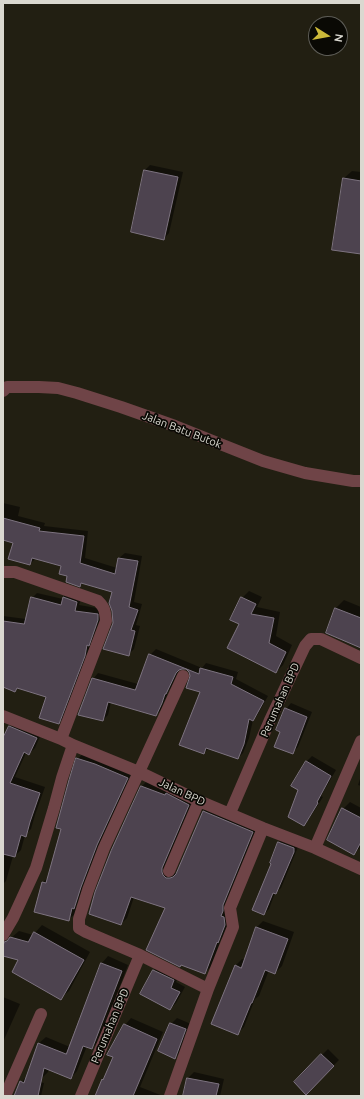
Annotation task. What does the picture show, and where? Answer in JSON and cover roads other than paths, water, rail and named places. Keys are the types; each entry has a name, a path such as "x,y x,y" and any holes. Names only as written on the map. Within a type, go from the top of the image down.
{"street":[{"name":"Jalan Batu Butok","path":"3,391 7,387 39,386 58,388 121,407 175,426 263,461 305,473 358,483"},
{"path":"3,572 15,572 98,601 106,611 106,621 61,739"},
{"name":"Perumahan BPD","path":"230,814 270,720 308,642 311,639 321,639 361,658"},
{"path":"184,676 104,848 88,890 79,919 79,928 140,955 208,989"},
{"name":"Jalan BPD","path":"3,716 139,772 262,828 314,848 361,869"},
{"path":"314,848 361,741"},
{"path":"3,935 13,918 36,868 73,745"},
{"path":"169,871 199,800"},
{"path":"170,1096 208,989 233,927 230,908 262,828"},
{"name":"Perumahan BPD","path":"81,1096 140,955"},
{"path":"5,1096 41,1014"}]}
